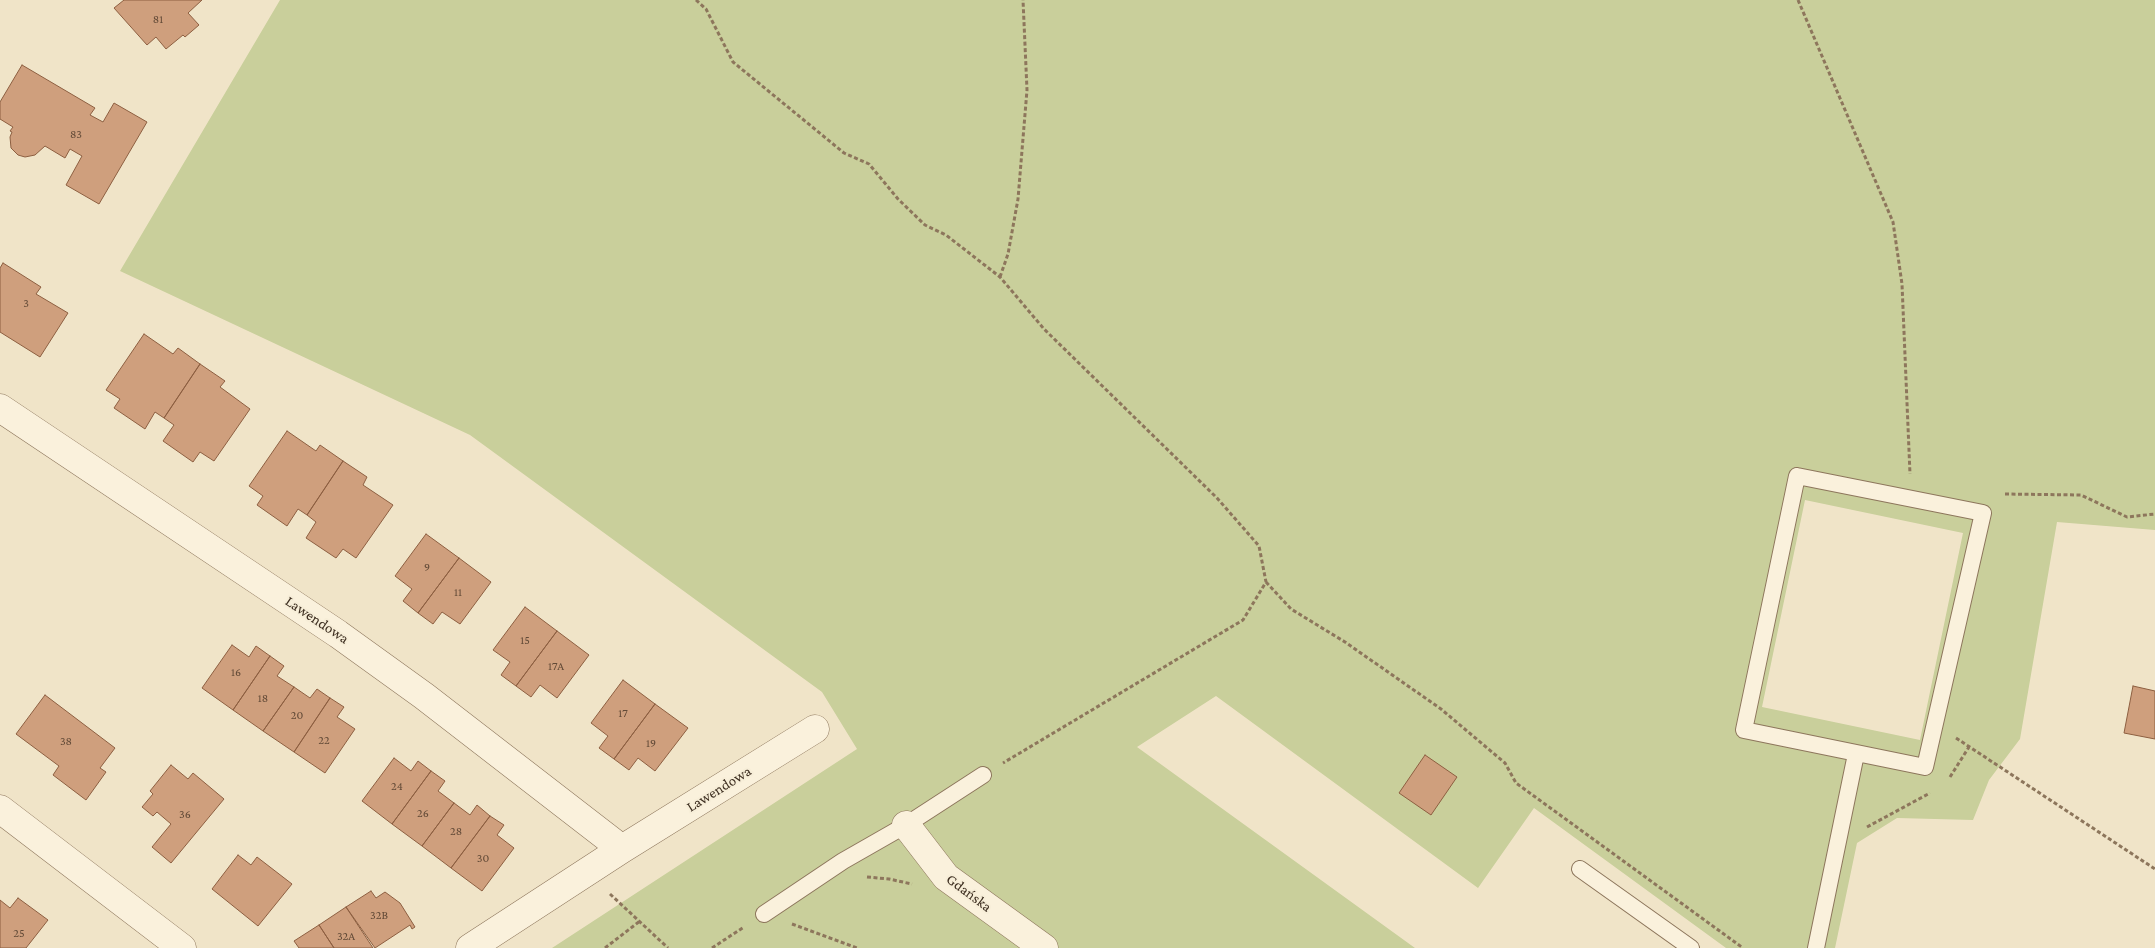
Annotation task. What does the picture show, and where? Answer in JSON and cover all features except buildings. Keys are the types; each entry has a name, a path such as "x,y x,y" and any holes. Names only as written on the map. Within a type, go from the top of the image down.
{"street":[{"name":"Lawendowa","path":"0,408 346,640 424,696 622,849"},
{"name":"Lawendowa","path":"470,948 622,849 815,729"},
{"path":"0,810 182,948"},
{"name":"Gdańska","path":"906,825 946,877 1044,948"}],"lane":[{"path":"1797,476 1983,514 1925,768 1856,754 1744,730 1797,476"},
{"path":"1816,948 1856,754"},
{"path":"764,914 843,861 906,825 983,775"},
{"path":"1580,869 1691,948"}],"path":[{"path":"696,0 706,9 733,62 844,154 869,164 898,199 925,225 946,235 1000,277 1044,330 1229,512 1260,546 1266,582 1291,610 1345,642 1441,709 1505,763 1516,783 1743,948"},
{"path":"1000,277 1008,254 1018,198 1027,90 1024,0"},
{"path":"1798,0 1893,222 1902,284 1910,476"},
{"path":"2005,494 2081,495 2127,516 2155,514"},
{"path":"983,775 1243,620 1266,582"},
{"path":"1950,734 2155,869"},
{"path":"1944,783 1970,747"},
{"path":"1866,828 1931,792"},
{"path":"585,873 668,948"},
{"path":"712,948 764,914 858,948"},
{"path":"604,948 640,921"}],"green space":[{"path":"280,0 2155,0 2155,530 2057,522 2020,739 1989,780 1973,820 1897,818 1857,843 1835,948 1726,948 1534,808 1478,888 1216,696 1137,747 1415,948 552,948 857,749 822,692 470,435 120,271","holes":["1805,500 1963,533 1920,740 1762,707"]}]}
